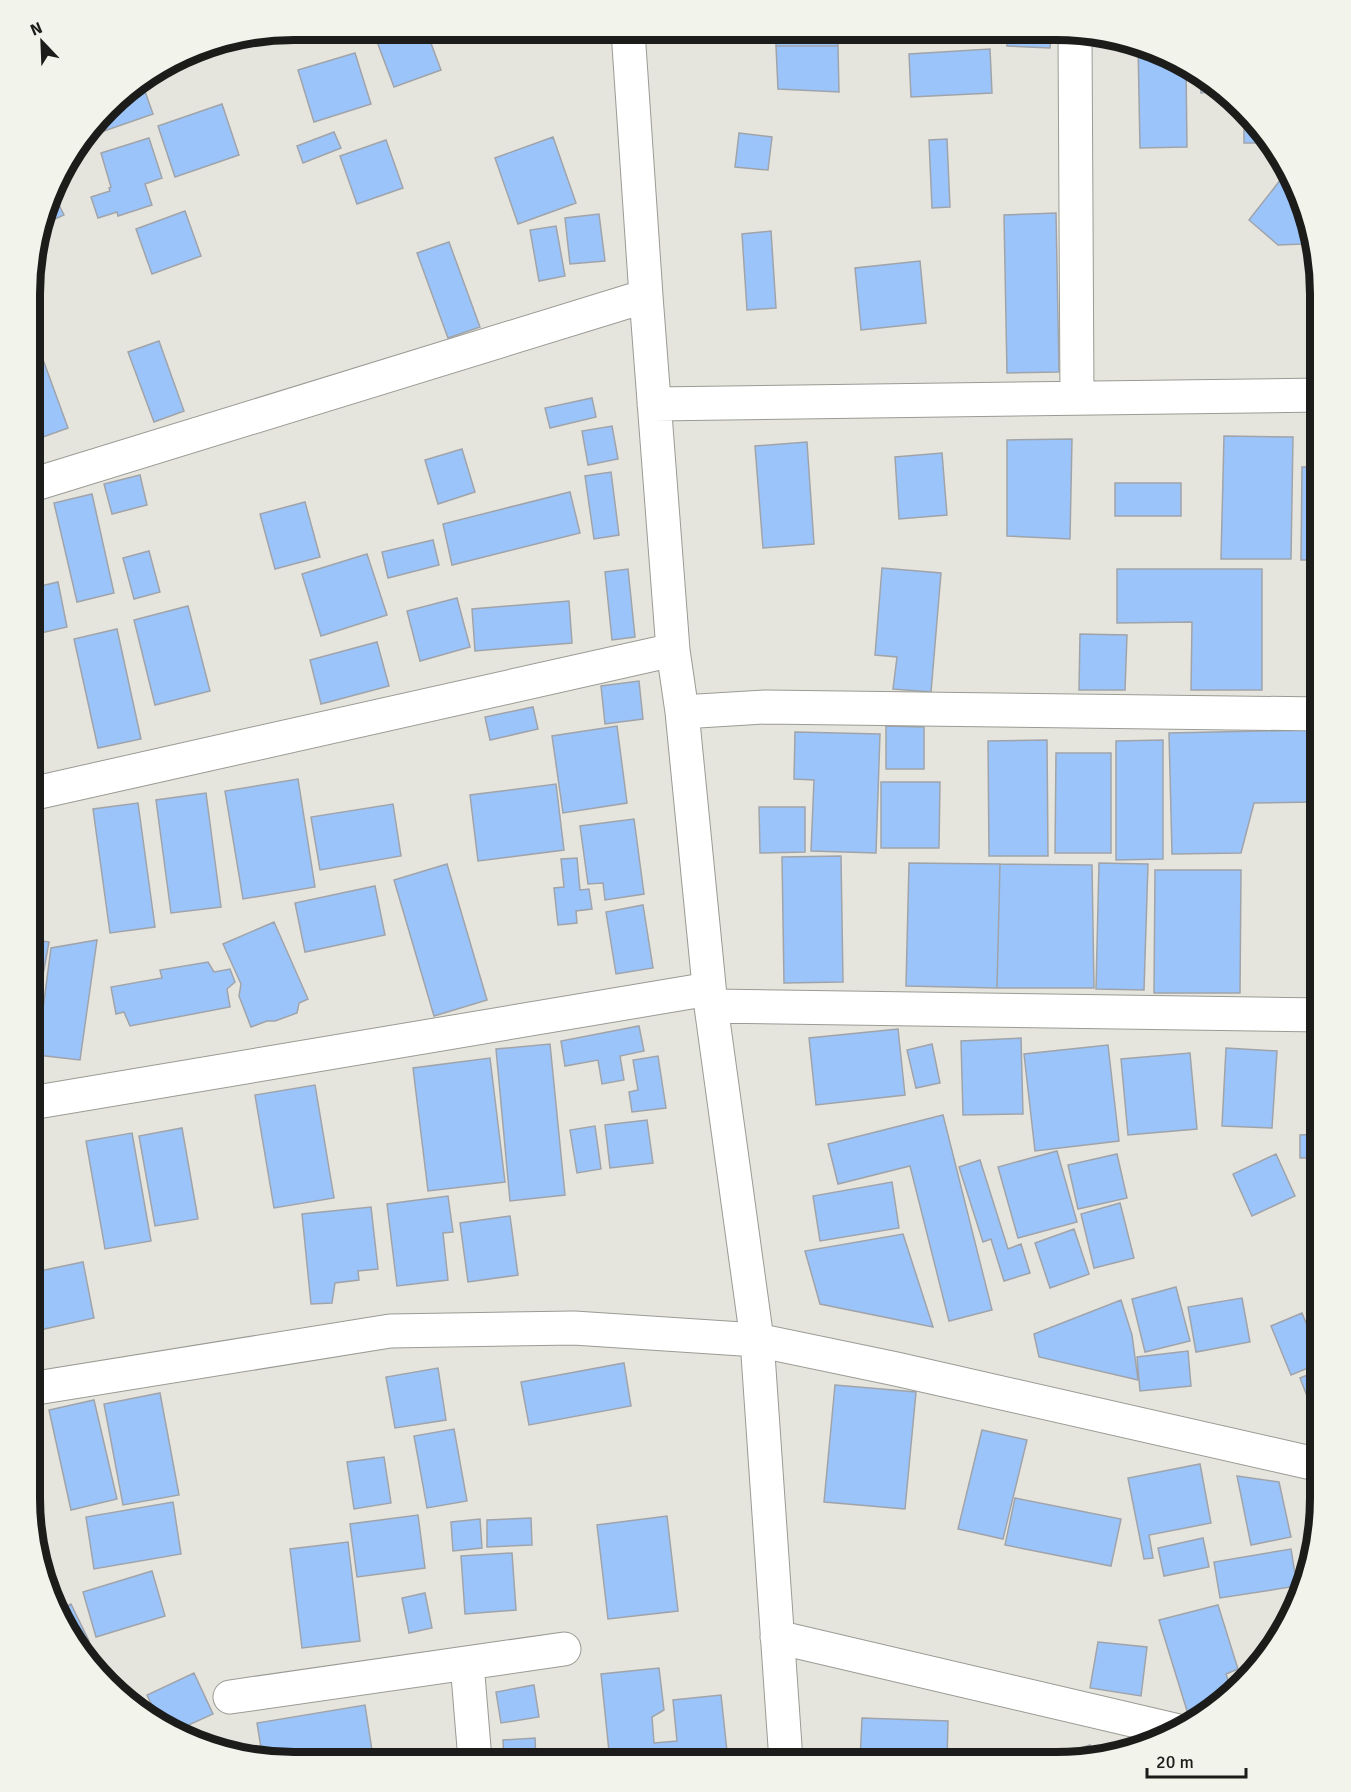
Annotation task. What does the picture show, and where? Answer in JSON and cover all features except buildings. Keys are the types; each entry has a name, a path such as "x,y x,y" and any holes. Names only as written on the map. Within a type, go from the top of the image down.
{"street":[{"path":"629,40 674,650 710,998 757,1340 785,1752"},
{"path":"1075,41 1077,398"},
{"path":"40,483 646,296"},
{"path":"654,404 1310,395"},
{"path":"40,792 674,650"},
{"path":"681,712 765,707 1310,714"},
{"path":"40,1102 710,998 1310,1015"},
{"path":"40,1387 390,1331 574,1328 757,1340 896,1369 1310,1463"},
{"path":"777,1637 1164,1727"},
{"path":"230,1697 564,1649"},
{"path":"467,1663 473,1752"}]}
